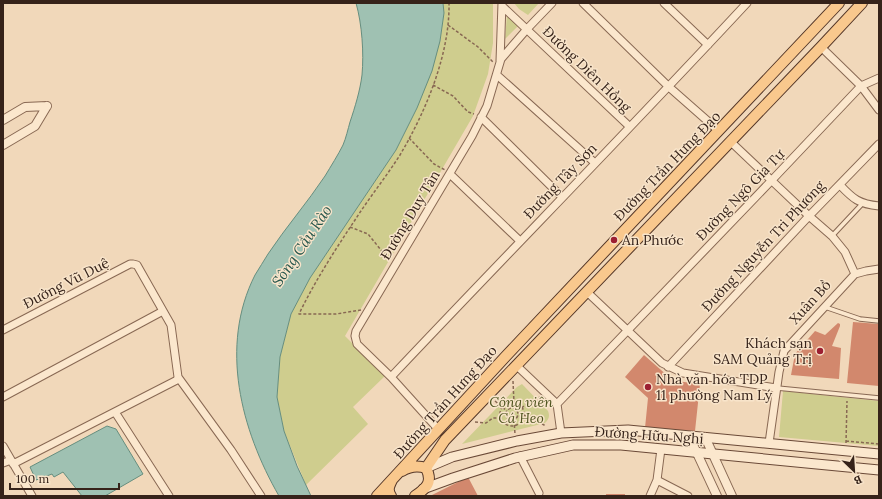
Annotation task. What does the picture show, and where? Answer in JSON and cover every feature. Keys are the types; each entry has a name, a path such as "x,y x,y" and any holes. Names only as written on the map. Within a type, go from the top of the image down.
{"main road":[{"name":"Đường Trần Hưng Đạo","path":"377,496 506,356 839,3"},
{"name":"Đường Trần Hưng Đạo","path":"400,472 416,466 426,468 445,440 862,3"},
{"path":"809,36 821,47"},
{"path":"719,131 731,142"},
{"path":"506,356 517,366"},
{"name":"Đường Hữu Nghị","path":"426,468 452,457 517,441 561,433 628,430 875,454"},
{"name":"Đường Hữu Nghị","path":"419,493 453,478 520,456 572,445 622,445 879,470"},
{"path":"867,468 875,454"},
{"path":"419,493 427,486 430,479 430,475 426,468"},
{"name":"Đường Trần Hưng Đạo","path":"391,496 389,486 392,480"}],"street":[{"name":"Đường Duy Tân","path":"438,429 391,377 363,351 355,340 356,331 465,148 487,106 501,59 552,3"},
{"path":"583,3 669,87 719,131"},
{"path":"664,3 708,45"},
{"name":"Đường Tây Sơn","path":"391,377 669,87 747,3"},
{"name":"Đường Diên Hồng","path":"502,4 630,127"},
{"path":"500,64 502,4"},
{"path":"821,47 861,86 879,110"},
{"path":"497,75 595,164"},
{"name":"Đường Ngô Gia Tự","path":"557,404 861,86 879,78"},
{"path":"3,120 25,107 47,106 35,126 3,145"},
{"path":"481,117 562,197"},
{"path":"731,142 808,216 832,236 845,252 855,274 879,269"},
{"name":"Đường Nguyễn Tri Phương","path":"668,367 808,216 879,144"},
{"path":"450,174 520,241"},
{"path":"840,184 851,197 862,204 879,206"},
{"name":"Đường Vũ Duệ","path":"3,330 130,264 137,265 140,269 163,311"},
{"name":"Xuân Bồ","path":"769,443 776,388 781,358 784,351 855,274"},
{"path":"587,292 627,331 668,367 683,373 776,388"},
{"path":"3,397 163,311 171,325 178,377 231,450 261,496"},
{"path":"517,366 557,404 561,433"},
{"path":"3,463 12,462 115,412 177,380 178,377"},
{"path":"115,412 168,496"},
{"path":"689,436 717,496"},
{"path":"705,437 732,496"},
{"path":"3,446 32,496"},
{"path":"650,496 657,480 661,449"},
{"path":"520,456 539,493"},
{"path":"657,480 688,496"}],"lane":[{"path":"832,236 862,204"},
{"path":"824,307 854,317 879,321"},
{"path":"776,388 879,398"}],"path":[{"path":"370,308 336,314 299,314 315,281 400,155 423,111 433,84 445,43 449,3"},
{"path":"448,25 500,64"},
{"path":"433,84 453,96 468,112 481,117"},
{"path":"409,138 434,164 450,174"},
{"path":"350,227 368,234 385,256 397,262"},
{"path":"508,385 515,378"},
{"path":"513,380 514,403"},
{"path":"846,451 847,394"},
{"path":"507,411 512,408 517,410 522,408 540,397"},
{"path":"494,400 507,411 506,415 508,418 514,420"},
{"path":"509,403 514,403 522,408 524,416 520,423 513,426 506,424 501,418 500,414 503,407 509,403"},
{"path":"517,410 518,416 514,420 513,426 515,434 521,433"},
{"path":"477,416 472,422 486,423 493,418 501,418"},
{"path":"524,416 546,426"},
{"path":"540,428 550,425"},
{"path":"846,441 879,444"}],"green space":[{"path":"443,3 493,3 493,43 488,74 473,116 345,336 385,376 353,407 368,424 306,485 284,431 277,397 280,357 291,314 310,278 396,150 417,108 440,41 444,13"},
{"path":"514,3 539,3 528,15 519,9"},
{"path":"507,15 519,25 505,39"},
{"name":"Công viên Cá Heo","path":"522,384 548,411 549,417 545,423 462,444 517,387"},
{"path":"783,391 879,401 879,446 779,437"}],"water":[{"name":"Sông Cầu Rào","path":"356,3 443,3 444,13 440,41 432,71 417,108 396,150 310,278 291,314 280,357 277,397 284,431 297,466 311,496 279,496 254,444 245,416 239,387 237,359 238,330 244,302 255,275 275,244 325,176 344,142 357,99 362,75 362,39"},
{"path":"107,426 116,429 143,474 105,496 82,496 63,472 54,477 52,474 36,480 30,467"}],"building":[{"path":"853,322 879,324 879,386 847,383"},
{"name":"Khách sạn SAM Quảng Trị","path":"838,323 840,326 832,346 841,348 839,379 791,375 795,354 815,331 825,335"},
{"path":"644,355 669,377 676,381 700,384 695,431 645,428 648,398 625,377"},
{"path":"468,477 478,496 430,496"},
{"path":"606,494 625,494 625,496 606,496"}],"place":[{"name":"An Phước","path":"614,240"},
{"name":"Khách sạn SAM Quảng Trị","path":"820,351"},
{"name":"Nhà văn hóa TDP 11 phường Nam Lý","path":"648,387"}]}
